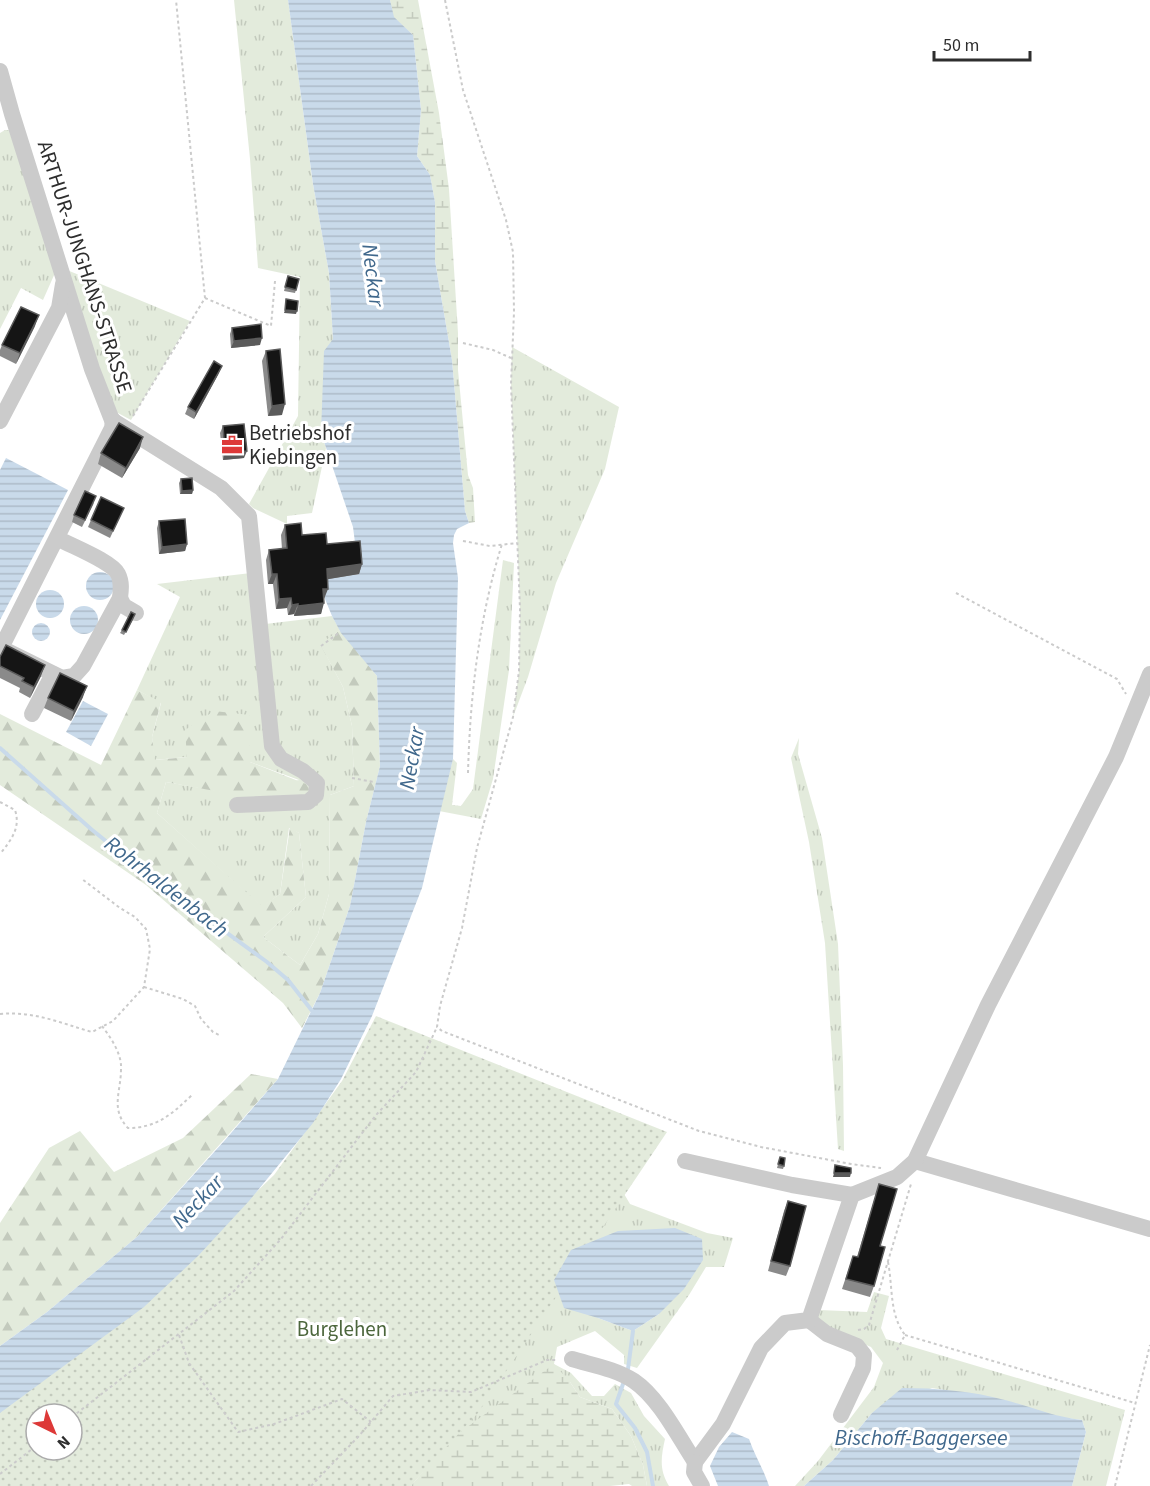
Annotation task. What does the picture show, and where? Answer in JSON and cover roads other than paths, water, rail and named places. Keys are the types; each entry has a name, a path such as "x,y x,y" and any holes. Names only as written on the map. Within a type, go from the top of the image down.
{"street":[{"name":"ARTHUR-JUNGHANS-STRASSE","path":"0,71 6,118 92,369 119,425"},
{"path":"0,421 59,308 63,279"},
{"path":"57,538 108,565 117,573 121,586 120,598 82,666 74,675 62,678 0,648 112,428 119,425 221,488 249,516 272,746 281,759 303,771 317,783 316,795 308,802 237,806"},
{"path":"120,598 124,606 136,613"},
{"path":"32,714 53,674"},
{"path":"685,1161 792,1185 852,1195 897,1177 915,1161 988,1005 1116,757 1150,674"},
{"path":"915,1161 1150,1229"},
{"path":"809,1320 852,1195"},
{"path":"702,1486 694,1472 695,1462 723,1424 761,1348 785,1323 809,1320 827,1334 857,1346 864,1355 863,1368 841,1415"},
{"path":"572,1359 633,1380 650,1395 695,1462"}],"water":[{"name":"Neckar","path":"288,0 390,0 394,17 413,35 421,110 417,156 430,175 435,202 435,261 452,360 465,511 469,523 457,529 453,543 458,578 453,759 422,888 372,1016 341,1079 313,1123 249,1201 198,1256 144,1307 0,1413 0,1346 47,1312 138,1236 278,1079 320,993 350,906 366,822 380,766 377,676 341,633 325,599 324,579 359,574 353,527 321,433 324,351 333,339 329,273 313,184"},
{"path":"6,458 68,490 0,620 0,470"},
{"path":"100,572 110,576 114,586 110,596 100,600 90,596 86,586 90,576"},
{"path":"50,590 60,594 64,604 60,614 50,618 40,614 36,604 40,594"},
{"path":"84,606 94,610 98,620 94,630 84,634 74,630 70,620 74,610"},
{"path":"41,623 47,626 50,632 47,638 41,641 35,638 32,632 35,626"},
{"path":"83,701 108,714 91,746 66,732"},
{"path":"675,1228 702,1239 703,1260 684,1289 659,1314 633,1331 564,1308 554,1280 571,1250 618,1231"},
{"name":"Bischoff-Baggersee","path":"902,1388 941,1389 980,1394 1062,1417 1082,1420 1086,1432 1072,1486 804,1486 833,1460 872,1413"},
{"path":"732,1432 749,1439 769,1486 718,1486 710,1466 719,1447"}],"waterway":[{"name":"Rohrhaldenbach","path":"0,748 91,829 154,880 267,962 288,980 313,1012"},
{"path":"628,1369 633,1331"},
{"path":"623,1384 616,1404 635,1428 647,1452 653,1486"}],"place":[{"name":"Betriebshof Kiebingen","path":"232,445"}],"park label":[{"name":"Burglehen","path":"342,1329"}]}
